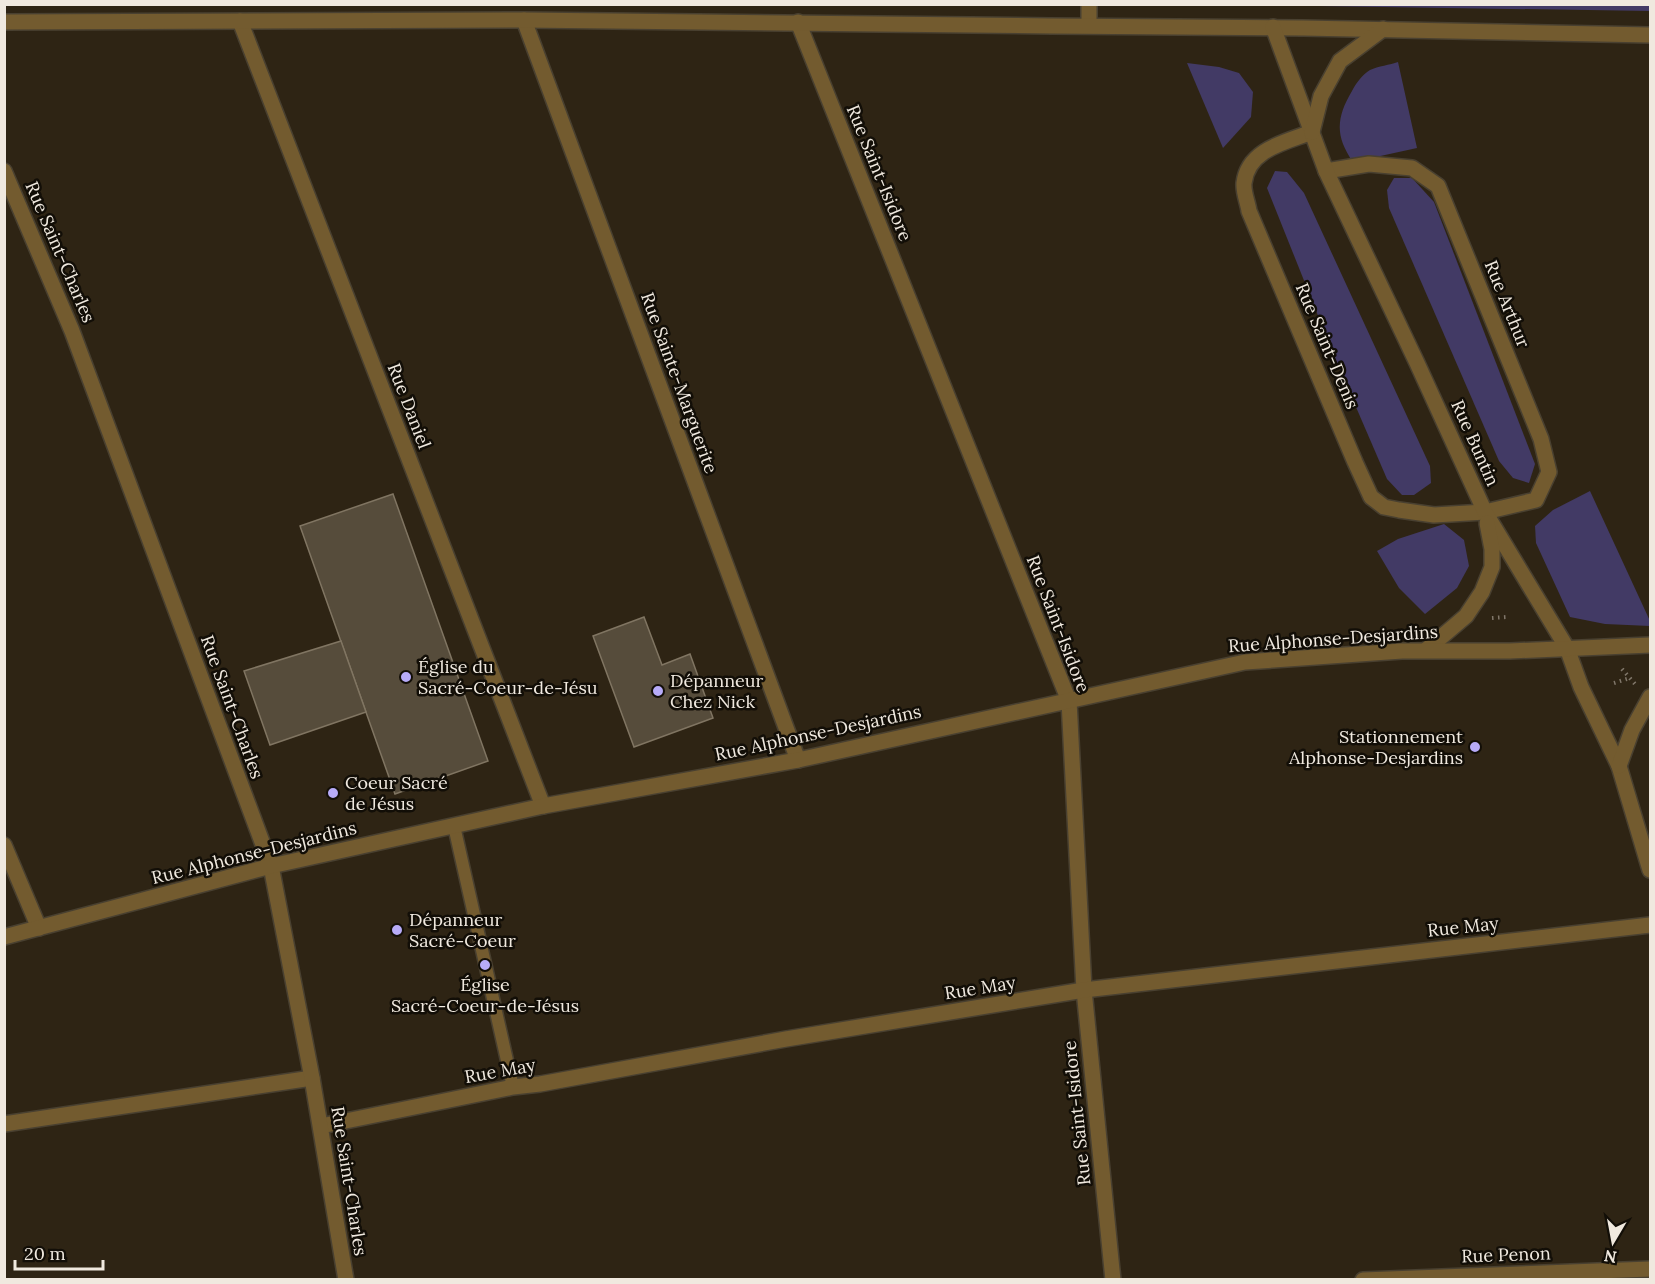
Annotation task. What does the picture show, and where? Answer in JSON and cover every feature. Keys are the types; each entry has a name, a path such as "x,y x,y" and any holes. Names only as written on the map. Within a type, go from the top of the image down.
{"street":[{"path":"1089,4 1089,25"},
{"path":"4,22 524,20 798,22 1273,27 1650,35"},
{"name":"Rue Sainte-Marguerite","path":"524,20 798,760"},
{"name":"Rue Daniel","path":"240,21 543,806"},
{"name":"Rue Saint-Isidore","path":"798,22 1069,701 1084,990 1113,1280"},
{"name":"Rue Buntin","path":"1273,27 1326,171 1485,512 1567,648 1581,687 1619,766 1650,870"},
{"path":"1312,132 1321,96 1340,61 1383,29"},
{"name":"Rue Saint-Denis","path":"1312,132 1264,151 1249,167 1244,185 1250,212 1355,462 1371,497 1384,507 1434,515 1485,512"},
{"name":"Rue Arthur","path":"1326,171 1369,164 1412,168 1438,186 1541,439 1549,472 1536,500 1485,512"},
{"name":"Rue Saint-Charles","path":"4,171 72,331 271,866 321,1126 346,1280"},
{"path":"1426,650 1466,616 1485,584 1492,567 1492,549 1485,512"},
{"name":"Rue Alphonse-Desjardins","path":"4,937 271,866 543,806 798,760 1245,662 1426,650 1510,651 1650,645"},
{"path":"1619,766 1646,694"},
{"path":"4,845 39,928"},
{"name":"Rue May","path":"321,1126 513,1087 1084,990 1650,925"},
{"path":"4,1124 312,1078"},
{"name":"Rue Penon","path":"1363,1280 1650,1269"}],"lane":[{"path":"454,826 513,1087"}],"path":[{"path":"1494,618 1497,623"},
{"path":"1621,668 1646,694"},
{"path":"1614,682 1630,678"}],"shaded area":[{"path":"1253,4 1650,4 1650,11 1253,5"},
{"path":"1398,62 1417,148 1353,162 1343,144 1340,127 1347,101 1357,82 1367,72"},
{"path":"1187,63 1219,67 1239,73 1253,92 1251,117 1223,148"},
{"path":"1275,171 1287,172 1304,193 1430,466 1431,483 1414,495 1402,495 1387,479 1337,363 1267,188"},
{"path":"1394,178 1412,178 1434,202 1535,464 1529,483 1513,478 1499,461 1389,208 1387,190"},
{"path":"1590,491 1650,621 1650,626 1605,624 1570,617 1536,543 1535,526 1553,510"},
{"path":"1444,524 1464,540 1469,566 1457,588 1425,614 1399,588 1377,551 1398,539"}],"building":[{"name":"Église du Sacré-Coeur-de-Jésu","path":"393,494 488,761 395,794 300,526"},
{"name":"Dépanneur Chez Nick","path":"644,617 662,665 690,654 713,718 634,747 593,636"},
{"path":"341,641 366,712 270,745 244,671"}],"place":[{"name":"Église du Sacré-Coeur-de-Jésu","path":"406,677"},
{"name":"Dépanneur Chez Nick","path":"658,691"},
{"name":"Stationnement Alphonse-Desjardins","path":"1475,747"},
{"name":"Coeur Sacré de Jésus","path":"333,793"},
{"name":"Dépanneur Sacré-Coeur","path":"397,930"},
{"name":"Église Sacré-Coeur-de-Jésus","path":"485,965"}]}
